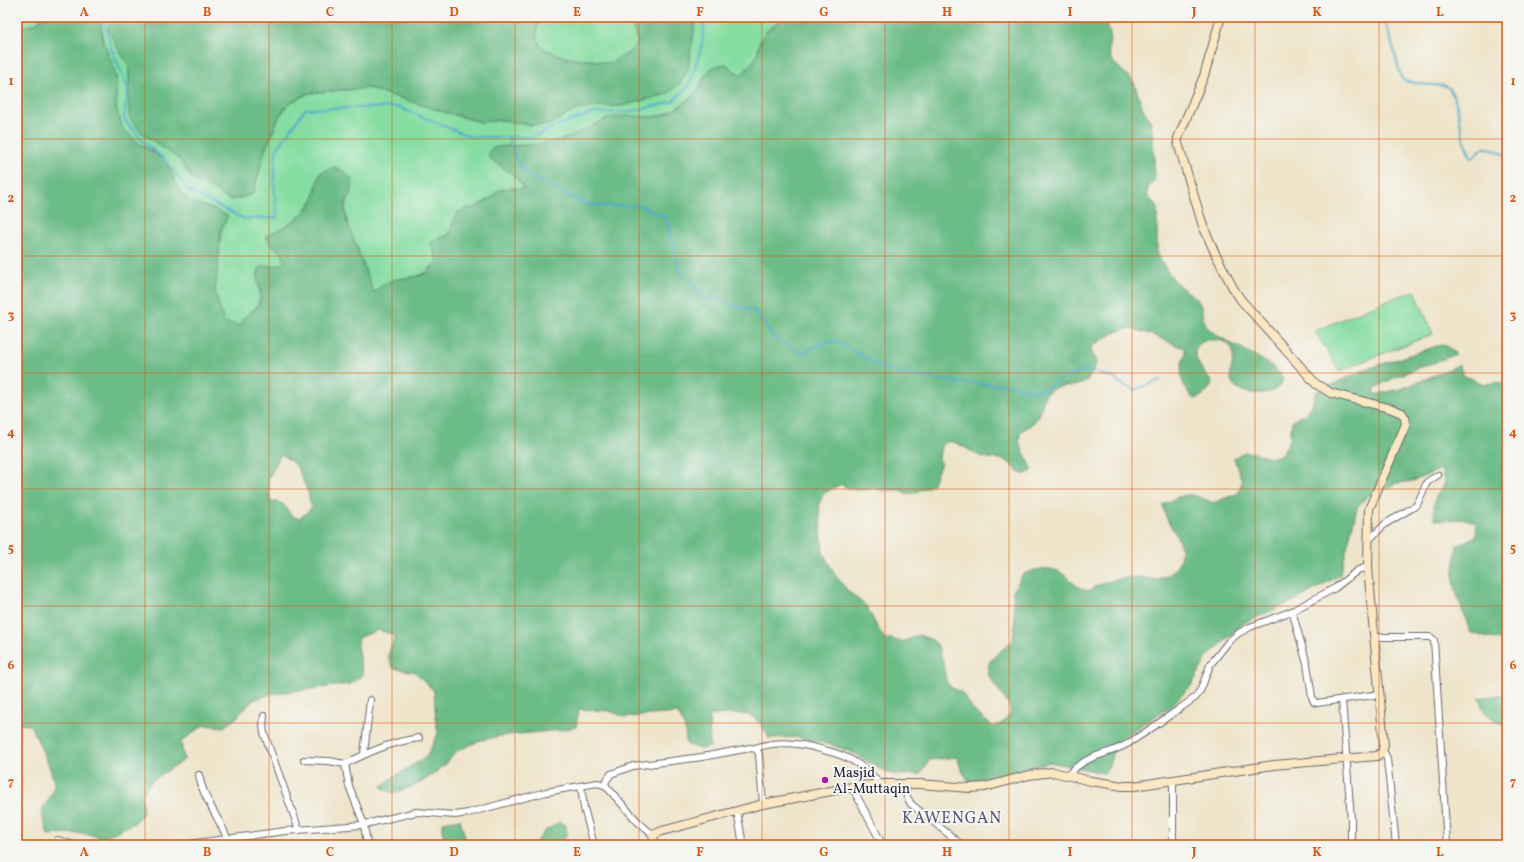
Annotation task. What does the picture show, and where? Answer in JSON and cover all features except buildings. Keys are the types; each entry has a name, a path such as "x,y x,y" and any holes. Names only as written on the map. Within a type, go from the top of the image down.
{"main road":[{"path":"655,845 652,835 662,830 763,804 852,787 904,783 970,788 985,787 1042,772 1068,775 1091,781 1123,786 1147,785 1274,765 1377,756 1382,752 1384,745 1368,567 1370,507 1406,424 1405,418 1402,413 1392,408 1331,393 1316,384 1242,300 1233,288 1215,253 1203,226 1180,153 1178,138 1204,76 1221,17"}],"street":[{"path":"1369,540 1385,524 1417,505 1427,482 1438,475"},
{"path":"1068,775 1077,765 1086,760 1127,744 1196,697 1201,689 1210,665 1229,641 1239,633 1250,627 1292,611 1335,588 1358,570 1368,567"},
{"path":"1292,611 1307,664 1313,700 1317,703 1380,694"},
{"path":"1374,637 1430,637 1434,640 1447,845"},
{"path":"364,754 370,700"},
{"path":"1342,700 1351,819 1351,845"},
{"path":"264,716 264,733 299,830"},
{"path":"304,760 329,761 345,764 364,754 402,740 419,738"},
{"path":"605,785 611,774 615,771 633,766 702,757 755,748 766,744 785,742 799,743 839,754 857,763 881,784"},
{"path":"755,748 759,754 763,804"},
{"path":"1382,752 1387,759 1396,845"},
{"path":"345,764 349,786 364,824 367,845"},
{"path":"199,776 201,787 205,796 224,828 228,840"},
{"path":"1173,781 1174,845"},
{"path":"181,845 299,830 364,824 416,812 455,815 468,813 517,799 597,783 605,785 638,822 652,835"},
{"path":"904,783 906,796 911,804 962,845"},
{"path":"581,786 584,808 594,845"},
{"path":"852,787 880,840"},
{"path":"737,811 743,845"},
{"path":"58,840 74,845"}],"green space":[{"path":"17,17 43,17 35,24 17,29"},
{"path":"43,17 98,17 101,23 103,41 116,77 116,108 123,129 137,142 165,160 181,193 191,202 216,210 228,216 221,230 215,293 224,322 241,326 245,316 256,308 260,302 261,293 258,275 261,266 282,264 285,262 279,250 268,240 266,236 294,221 306,210 314,198 320,173 334,167 347,174 351,180 352,189 345,205 346,219 374,293 382,285 394,280 418,276 429,272 437,260 431,242 449,235 458,212 469,208 475,208 494,196 497,191 510,188 524,189 513,175 490,159 488,153 492,148 542,144 568,138 614,117 653,117 669,113 697,92 709,70 719,65 726,64 741,76 756,58 759,45 764,34 778,22 789,17 1104,17 1110,33 1109,52 1111,59 1134,82 1143,109 1150,120 1153,138 1155,175 1154,182 1149,186 1147,192 1148,197 1157,206 1157,251 1161,260 1178,285 1199,301 1204,322 1209,329 1275,369 1282,377 1281,383 1278,388 1271,392 1254,393 1238,389 1233,384 1231,379 1233,358 1232,348 1228,344 1219,340 1208,340 1196,347 1195,356 1212,383 1205,393 1194,399 1187,391 1181,371 1185,353 1184,348 1138,330 1125,329 1117,332 1091,347 1092,353 1097,361 1087,380 1074,386 1060,386 1047,393 1043,399 1038,417 1033,423 1020,432 1019,443 1033,470 1028,473 1021,473 1005,460 983,457 959,444 946,442 941,445 939,458 941,463 932,485 913,493 906,493 901,490 880,490 874,488 859,490 846,487 841,484 824,493 819,504 823,553 835,575 848,591 867,607 885,639 902,642 919,635 932,640 937,644 943,662 946,681 950,687 961,692 975,712 993,727 999,725 1009,717 1011,711 1009,705 988,674 988,667 990,661 1013,640 1015,624 1013,591 1023,574 1040,569 1051,569 1062,573 1078,587 1088,591 1100,584 1124,578 1137,577 1158,579 1164,577 1173,571 1177,566 1181,556 1181,550 1178,538 1166,516 1163,505 1182,496 1188,495 1193,495 1213,503 1239,493 1242,481 1234,458 1244,452 1256,453 1269,458 1281,455 1290,440 1292,421 1309,410 1317,391 1367,369 1440,345 1447,346 1456,354 1404,373 1385,382 1375,388 1374,395 1404,388 1459,365 1464,376 1484,384 1507,382 1507,641 1485,637 1470,632 1457,593 1454,572 1457,545 1476,536 1477,523 1466,519 1435,520 1435,500 1445,484 1441,469 1413,481 1398,483 1367,496 1357,508 1340,575 1300,598 1244,623 1208,656 1191,686 1171,706 1114,743 1110,763 1105,773 1050,762 1002,775 969,781 962,771 957,757 929,760 921,774 896,775 878,768 856,754 832,745 797,737 769,738 759,722 747,715 730,714 709,716 710,747 700,749 686,744 685,728 678,713 625,717 610,711 579,709 576,727 562,730 507,735 481,740 457,751 445,765 422,782 392,793 381,787 392,778 426,757 438,734 434,691 415,672 393,668 388,656 395,635 378,630 358,638 358,652 363,675 350,684 271,694 253,700 236,718 224,727 204,725 181,742 184,760 151,781 142,794 143,813 134,823 103,838 87,834 66,833 48,835 41,811 53,790 54,781 45,756 30,725 17,724 17,29 35,24","holes":["281,454 296,465 308,492 311,509 299,519 291,515 283,504 270,500 268,479"]},
{"path":"98,17 108,17 109,31 118,49 129,65 129,117 141,132 180,160 192,178 197,182 213,189 224,197 233,200 253,194 264,153 279,117 288,104 309,93 368,88 481,122 503,120 530,125 549,125 575,110 602,106 622,106 667,94 680,84 693,38 696,17 789,17 768,29 761,39 756,58 741,76 736,71 705,75 697,92 690,99 666,113 657,116 620,117 607,119 568,138 542,144 503,146 495,162 511,173 524,189 510,188 498,191 494,196 475,208 469,208 455,217 449,235 436,239 433,248 437,260 427,272 418,276 391,281 373,293 348,226 345,207 350,195 345,172 334,167 316,186 314,198 303,214 283,228 266,236 270,243 281,253 285,262 280,266 267,266 257,278 260,292 259,302 254,310 243,319 241,326 224,322 215,293 221,230 227,216 216,210 191,202 181,193 165,159 137,142 123,129 116,108 116,77 103,41 101,23"},
{"path":"108,17 537,17 537,38 544,49 569,59 610,63 629,53 638,43 629,17 696,17 688,70 680,84 667,94 622,106 602,106 575,110 549,125 530,125 503,120 481,122 368,88 309,93 288,104 279,117 264,153 253,194 233,200 224,197 213,189 197,182 192,178 180,160 141,132 129,117 129,65 118,49 109,31"},
{"path":"537,17 629,17 638,43 623,57 609,63 564,57 551,53 540,44 537,34"},
{"path":"1415,291 1433,334 1339,371 1315,331 1385,301"},
{"path":"1507,694 1507,728 1485,713 1479,698"},
{"path":"460,819 466,841 474,845 443,845 443,822"},
{"path":"560,822 566,826 567,834 560,845 533,845 545,831"}],"waterway":[{"path":"17,19 26,17"},
{"path":"103,17 111,48 128,88 124,119 143,141 165,160 189,191 244,219 277,218 274,181 276,151 305,109 398,107 471,137 533,137 559,125 593,113 629,112 672,102 690,85 702,44 705,17"},
{"path":"1382,17 1388,29 1401,77 1404,81 1446,86 1450,89 1457,106 1464,141 1471,157 1474,157 1478,152 1486,148 1490,148 1507,155"},
{"path":"508,137 516,159 525,172 538,181 586,204 641,206 666,218 680,271 696,288 708,298 755,311 773,337 801,353 829,341 841,343 876,365 901,374 961,383 1010,385 1035,391 1050,386 1064,377 1087,370 1114,378 1123,385 1135,390 1160,380"}],"place":[{"name":"Masjid Al-Muttaqin","path":"825,780"}],"district":[{"name":"KAWENGAN","path":"952,817"}]}
